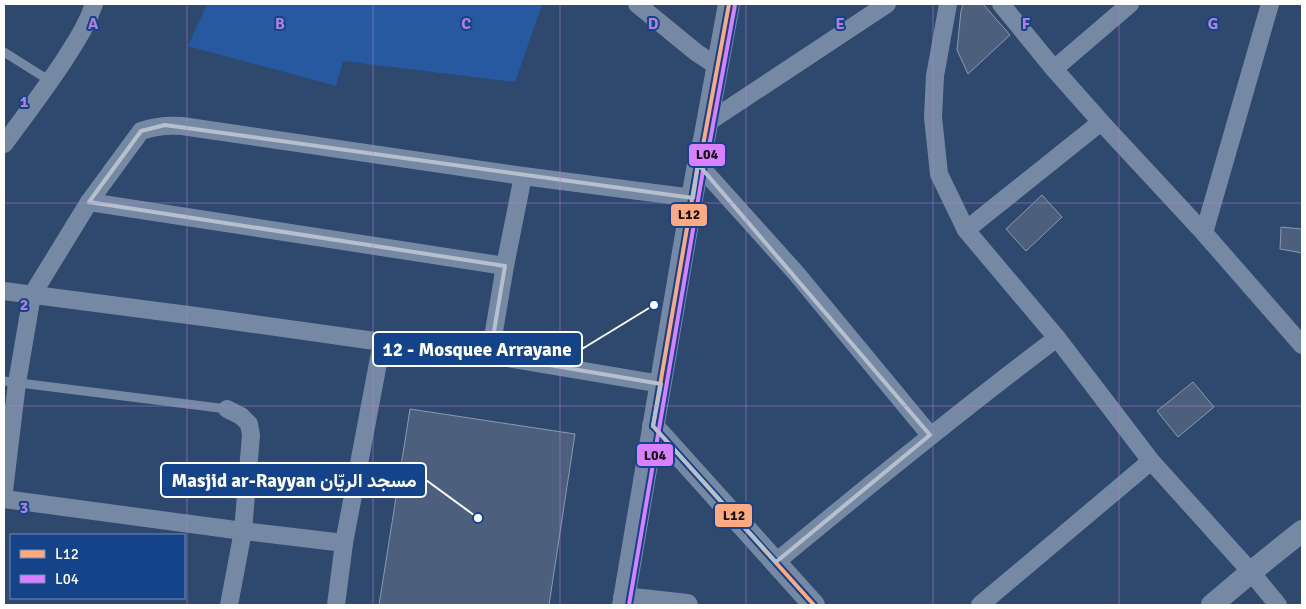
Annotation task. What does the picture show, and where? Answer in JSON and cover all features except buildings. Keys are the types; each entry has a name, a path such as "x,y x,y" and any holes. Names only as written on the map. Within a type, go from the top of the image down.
{"street":[{"path":"4,144 82,32 94,4"},
{"path":"636,4 697,53 717,66"},
{"path":"687,605 623,602 698,164 729,4"},
{"path":"707,123 887,4"},
{"path":"948,4 935,76 933,117 938,174 966,230 1057,338 1151,461 1251,572 1278,605"},
{"path":"1001,4 1054,69 1204,232 1302,345"},
{"path":"1054,69 1130,4"},
{"path":"1204,232 1270,4"},
{"path":"966,230 1101,122"},
{"path":"4,492 10,382 32,295 89,202 141,131 165,125 182,126 523,176 693,198"},
{"path":"698,164 796,273 930,435"},
{"path":"490,355 523,176"},
{"path":"89,202 505,266"},
{"path":"4,291 490,355 660,384"},
{"path":"776,562 930,435 1057,338"},
{"path":"336,605 344,543 382,342"},
{"path":"227,409 241,416 249,424 251,435 243,532 229,605"},
{"path":"653,426 814,605"},
{"path":"980,605 1151,461"},
{"path":"4,499 243,532 344,543"},
{"path":"1212,605 1302,531"}],"lane":[{"path":"4,52 50,80"},
{"path":"10,382 227,409"}],"highlighted area":[{"path":"165,125 693,198 698,164 930,435 776,562 653,426 661,384 490,355 505,266 89,202 141,131"}],"shaded area":[{"path":"207,4 542,5 515,82 343,61 336,86 188,46"}],"transit line":[{"name":"L12","path":"653,426 698,164 729,4"},
{"name":"L04","path":"629,605 704,165 735,5"},
{"name":"L12","path":"653,426 814,605"}],"place":[{"name":"12 - Mosquee Arrayane","path":"654,305"},
{"name":"Masjid ar-Rayyan مسجد الريّان","path":"478,518"}]}
